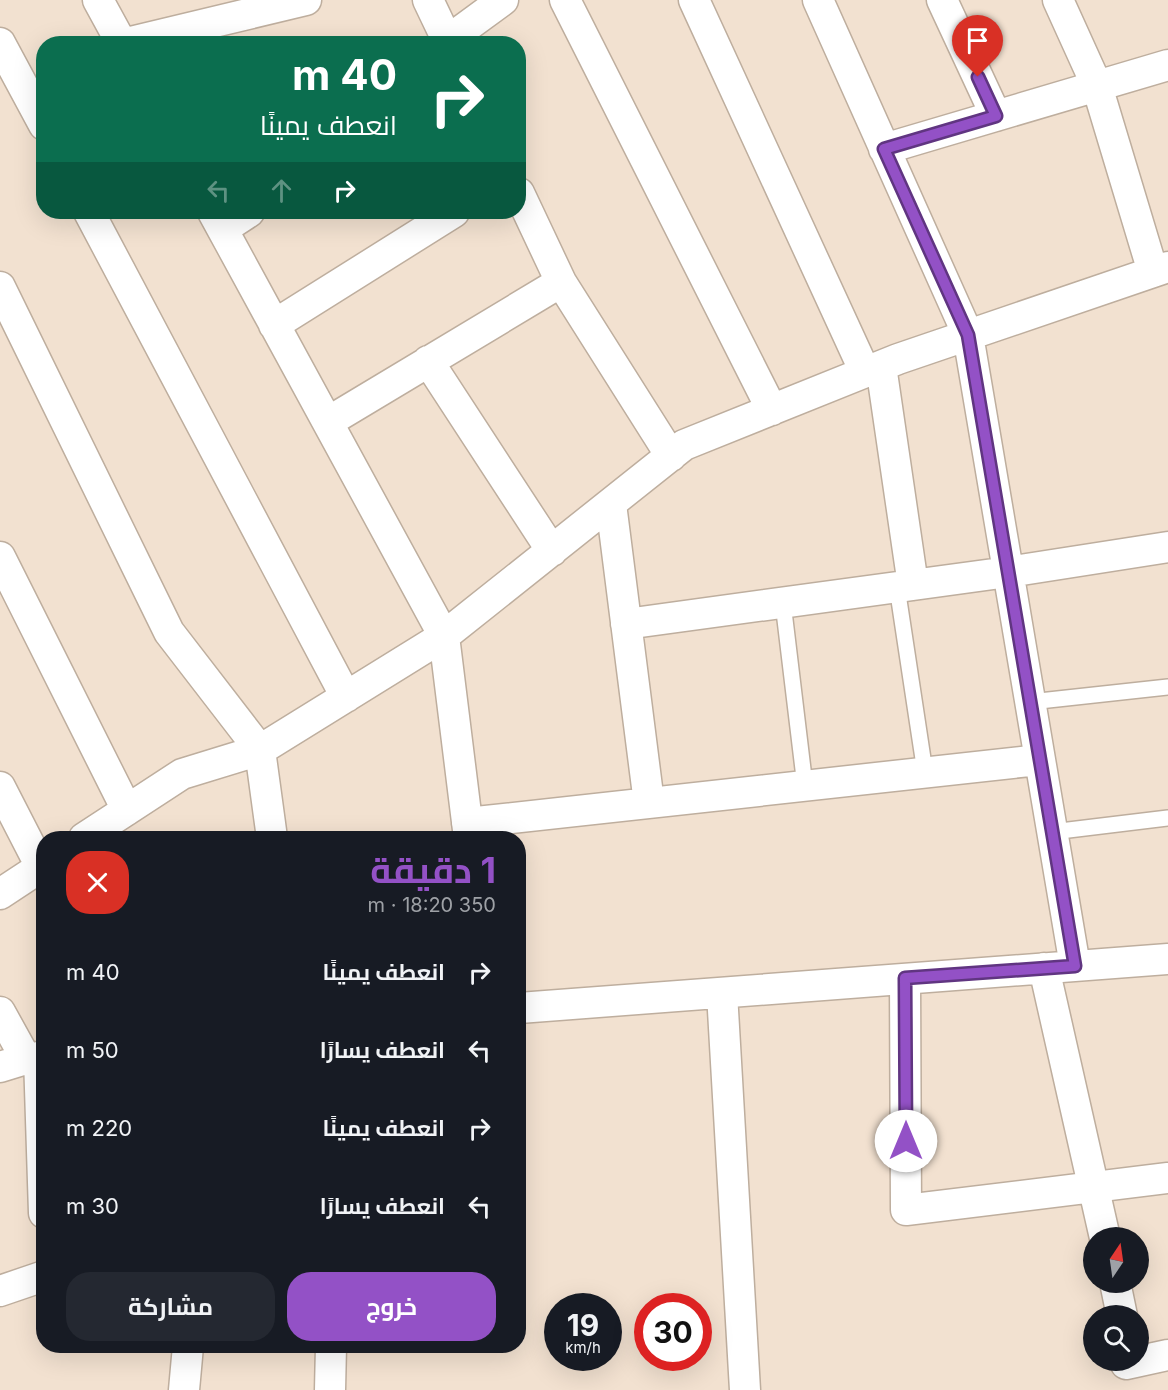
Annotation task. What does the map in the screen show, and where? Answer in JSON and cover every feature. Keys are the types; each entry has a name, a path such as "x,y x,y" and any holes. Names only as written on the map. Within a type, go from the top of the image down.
{"street":[{"path":"98,0 118,36"},
{"path":"155,36 306,0"},
{"path":"428,0 445,36"},
{"path":"456,36 503,0"},
{"path":"565,0 772,410"},
{"path":"694,0 873,369 905,586"},
{"path":"818,0 968,335 1075,966"},
{"path":"942,0 996,116"},
{"path":"95,831 182,774 260,750 444,636 684,445 873,369 1161,270 1096,86 1058,0"},
{"path":"0,43 36,110"},
{"path":"884,149 1168,65"},
{"path":"526,208 561,282 671,456"},
{"path":"93,219 346,697"},
{"path":"274,325 443,219"},
{"path":"218,220 444,636 468,831 649,803 1039,760"},
{"path":"328,422 561,282"},
{"path":"0,287 169,632 260,750 271,831"},
{"path":"428,361 552,551"},
{"path":"611,504 649,803"},
{"path":"626,624 1008,572 1168,547"},
{"path":"0,557 127,810"},
{"path":"0,787 36,855"},
{"path":"0,894 36,870"},
{"path":"526,1007 1168,959"},
{"path":"1044,968 1103,1227"},
{"path":"905,978 906,1210 1168,1178"},
{"path":"722,993 746,1390"},
{"path":"0,1012 27,1060 36,1094"},
{"path":"0,1291 36,1279"},
{"path":"184,1390 187,1353"},
{"path":"330,1390 331,1353"},
{"path":"1125,1372 1168,1355"}],"lane":[{"path":"905,586 925,772"},
{"path":"783,603 806,786"},
{"path":"1030,702 1168,687"},
{"path":"1052,832 1168,818"}],"route":[{"path":"906,1141 905,978 1075,966 968,335 884,149 996,116 978,77"}]}
